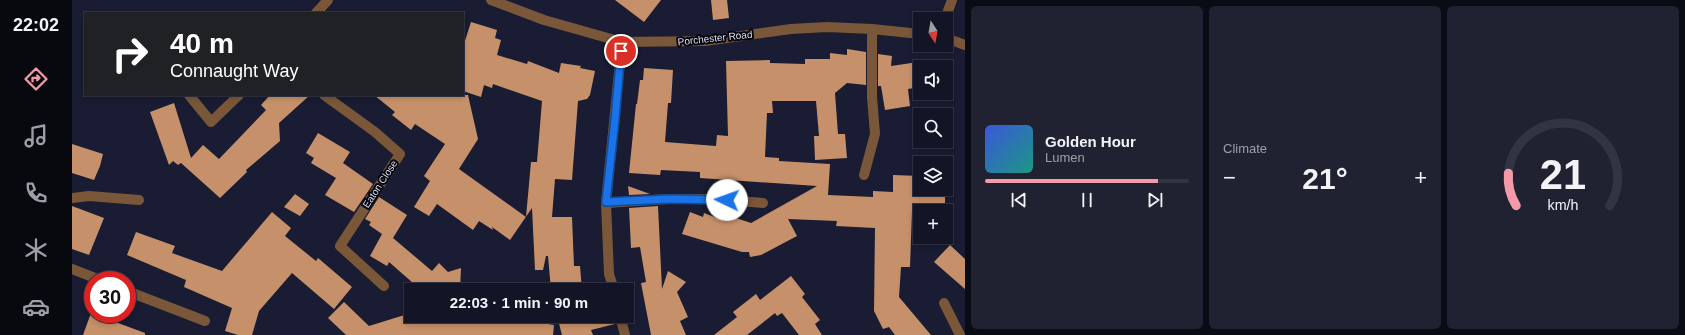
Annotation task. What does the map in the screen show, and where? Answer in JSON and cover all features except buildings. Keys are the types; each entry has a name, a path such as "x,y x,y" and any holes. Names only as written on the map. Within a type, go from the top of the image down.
{"street":[{"path":"317,12 328,0"},
{"name":"Porchester Road","path":"491,0 544,20 622,42 705,41 791,29 827,27 872,29 913,33"},
{"path":"948,12 952,0"},
{"path":"864,174 876,134 872,97 872,29"},
{"path":"953,41 965,45"},
{"path":"612,283 609,274 606,202 622,42"},
{"path":"190,96 211,122 238,96"},
{"name":"Eaton Close","path":"325,96 374,132 400,154 340,246 384,286"},
{"path":"72,198 89,196 139,200"},
{"path":"606,202 668,199 715,199 763,203"},
{"path":"72,269 84,274"},
{"path":"136,294 205,321"},
{"path":"944,303 960,335"},
{"path":"622,323 625,335"}],"route":[{"path":"621,51 606,202 668,199 727,200"}]}
